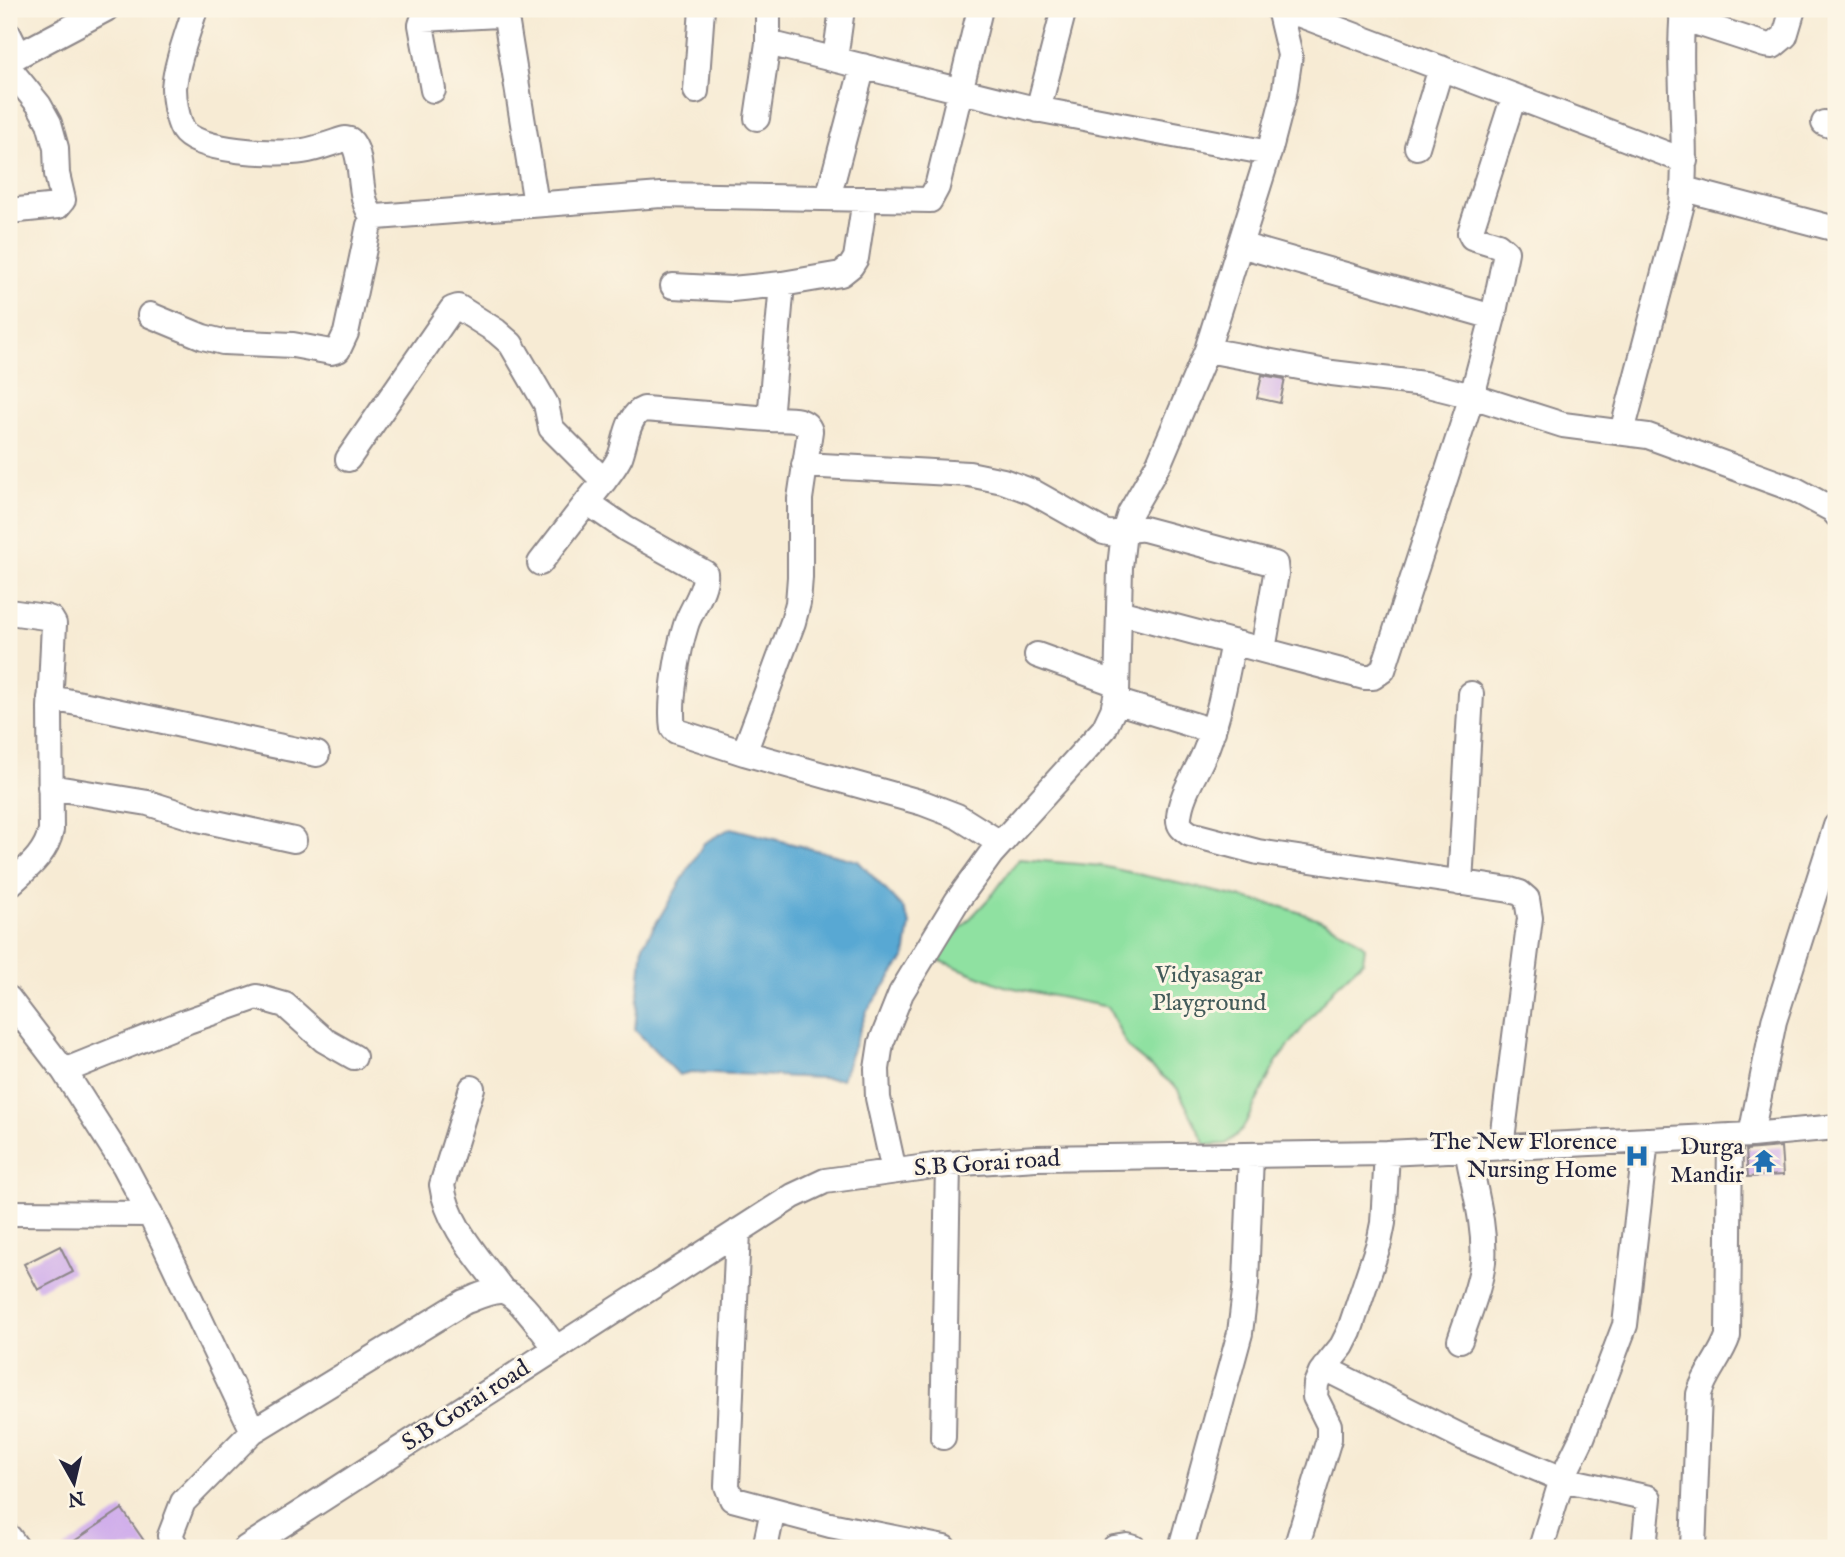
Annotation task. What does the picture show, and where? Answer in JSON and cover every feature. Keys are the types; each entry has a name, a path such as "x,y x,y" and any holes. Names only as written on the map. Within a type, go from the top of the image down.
{"street":[{"path":"9,211 58,206 63,200 57,174 56,148 49,123 11,55 106,9"},
{"path":"195,9 174,90 183,130 193,139 205,143 279,153 305,151 345,139 350,140 356,149 365,204 374,218"},
{"path":"696,92 702,9"},
{"path":"757,118 768,43 768,9"},
{"path":"835,59 842,9"},
{"path":"150,315 203,337 223,342 293,345 331,352 338,350 346,332 369,225 374,218 661,195 930,200 935,194 980,9"},
{"path":"1038,110 1064,9"},
{"path":"894,1171 877,1098 877,1069 881,1043 901,993 957,901 1000,843 1104,729 1116,692 1120,567 1124,532 1130,513 1159,463 1207,350 1269,153 1284,94 1290,55 1279,9"},
{"path":"1285,9 1685,160"},
{"path":"1622,432 1682,204 1685,160 1682,13 1773,46 1785,36 1793,9"},
{"path":"433,90 421,25 423,19 499,15 506,18 536,204"},
{"path":"768,43 1038,110 1269,153"},
{"path":"828,198 863,66"},
{"path":"1417,147 1441,68"},
{"path":"1119,612 1364,677 1380,674 1472,396 1493,317 1506,252 1498,245 1472,237 1470,233 1514,96"},
{"path":"1684,189 1836,229"},
{"path":"673,286 732,289 841,274 851,266 859,248 865,199"},
{"path":"1240,245 1493,317"},
{"path":"770,419 782,284"},
{"path":"348,459 452,309 458,307 511,344 546,404 551,428 604,481"},
{"path":"1207,350 1332,373 1424,384 1563,425 1648,436 1796,490 1835,508"},
{"path":"540,563 618,460 632,418 638,411 644,409 798,420 808,425 810,431 800,499 798,603 744,753"},
{"path":"804,465 969,474 1003,481 1033,492 1104,532 1117,534 1131,529 1144,529 1275,565 1276,574 1263,650"},
{"path":"587,502 626,529 705,573 705,582 686,624 678,654 674,728 744,753 923,803 957,816 1000,843"},
{"path":"9,612 45,617 51,619 54,624 48,843 37,859 9,885"},
{"path":"1233,642 1213,731 1199,769 1181,805 1179,822 1182,828 1189,834 1271,854 1520,893 1527,899 1530,908 1501,1147"},
{"path":"1037,655 1116,692 1213,731"},
{"path":"1460,883 1471,694"},
{"path":"50,698 134,713 317,754"},
{"path":"50,787 148,803 198,819 295,840"},
{"path":"1693,1548 1699,1394 1704,1380 1724,1349 1728,1336 1740,1135 1836,826"},
{"path":"64,1071 188,1021 257,997 285,1005 324,1040 354,1057"},
{"path":"13,1015 64,1071 124,1165 253,1431"},
{"path":"472,1088 442,1185 443,1197 449,1215 503,1291 516,1298 556,1348"},
{"name":"S.B Gorai road","path":"246,1548 793,1196 825,1181 948,1164 1036,1158 1387,1153 1740,1135 1836,1127"},
{"path":"1541,1548 1562,1479 1582,1438 1625,1325 1646,1140"},
{"path":"1460,1340 1483,1261 1482,1237 1467,1149"},
{"path":"1296,1548 1329,1439 1329,1425 1315,1397 1316,1384 1349,1332 1379,1243 1383,1223 1387,1153"},
{"path":"1181,1548 1240,1333 1246,1283 1251,1155"},
{"path":"943,1437 948,1164"},
{"path":"9,1213 150,1214"},
{"path":"738,1231 727,1486 732,1499 830,1525 944,1548"},
{"path":"177,1548 170,1536 183,1502 253,1431 464,1302 503,1291"},
{"path":"1324,1368 1464,1437 1562,1479 1649,1499 1644,1548"},
{"path":"765,1548 773,1510"},
{"path":"9,1536 17,1548"},
{"path":"1114,1548 1134,1548"}],"green space":[{"name":"Vidyasagar Playground","path":"1019,859 1102,866 1283,907 1348,933 1365,947 1363,961 1334,988 1277,1061 1242,1130 1226,1144 1206,1145 1177,1088 1128,1048 1108,1007 1004,986 933,958 993,894"}],"water":[{"path":"731,828 858,861 903,908 910,924 905,957 867,1011 842,1079 691,1072 679,1075 635,1030 643,945 704,843"}],"building":[{"path":"1262,375 1285,379 1280,403 1257,398"},
{"name":"Durga Mandir","path":"1781,1147 1783,1175 1748,1177 1746,1150"},
{"path":"60,1246 73,1272 38,1290 24,1264"},
{"path":"122,1509 149,1548 64,1548"}],"place":[{"name":"The New Florence Nursing Home","path":"1637,1156"},
{"name":"Durga Mandir","path":"1764,1161"}]}
